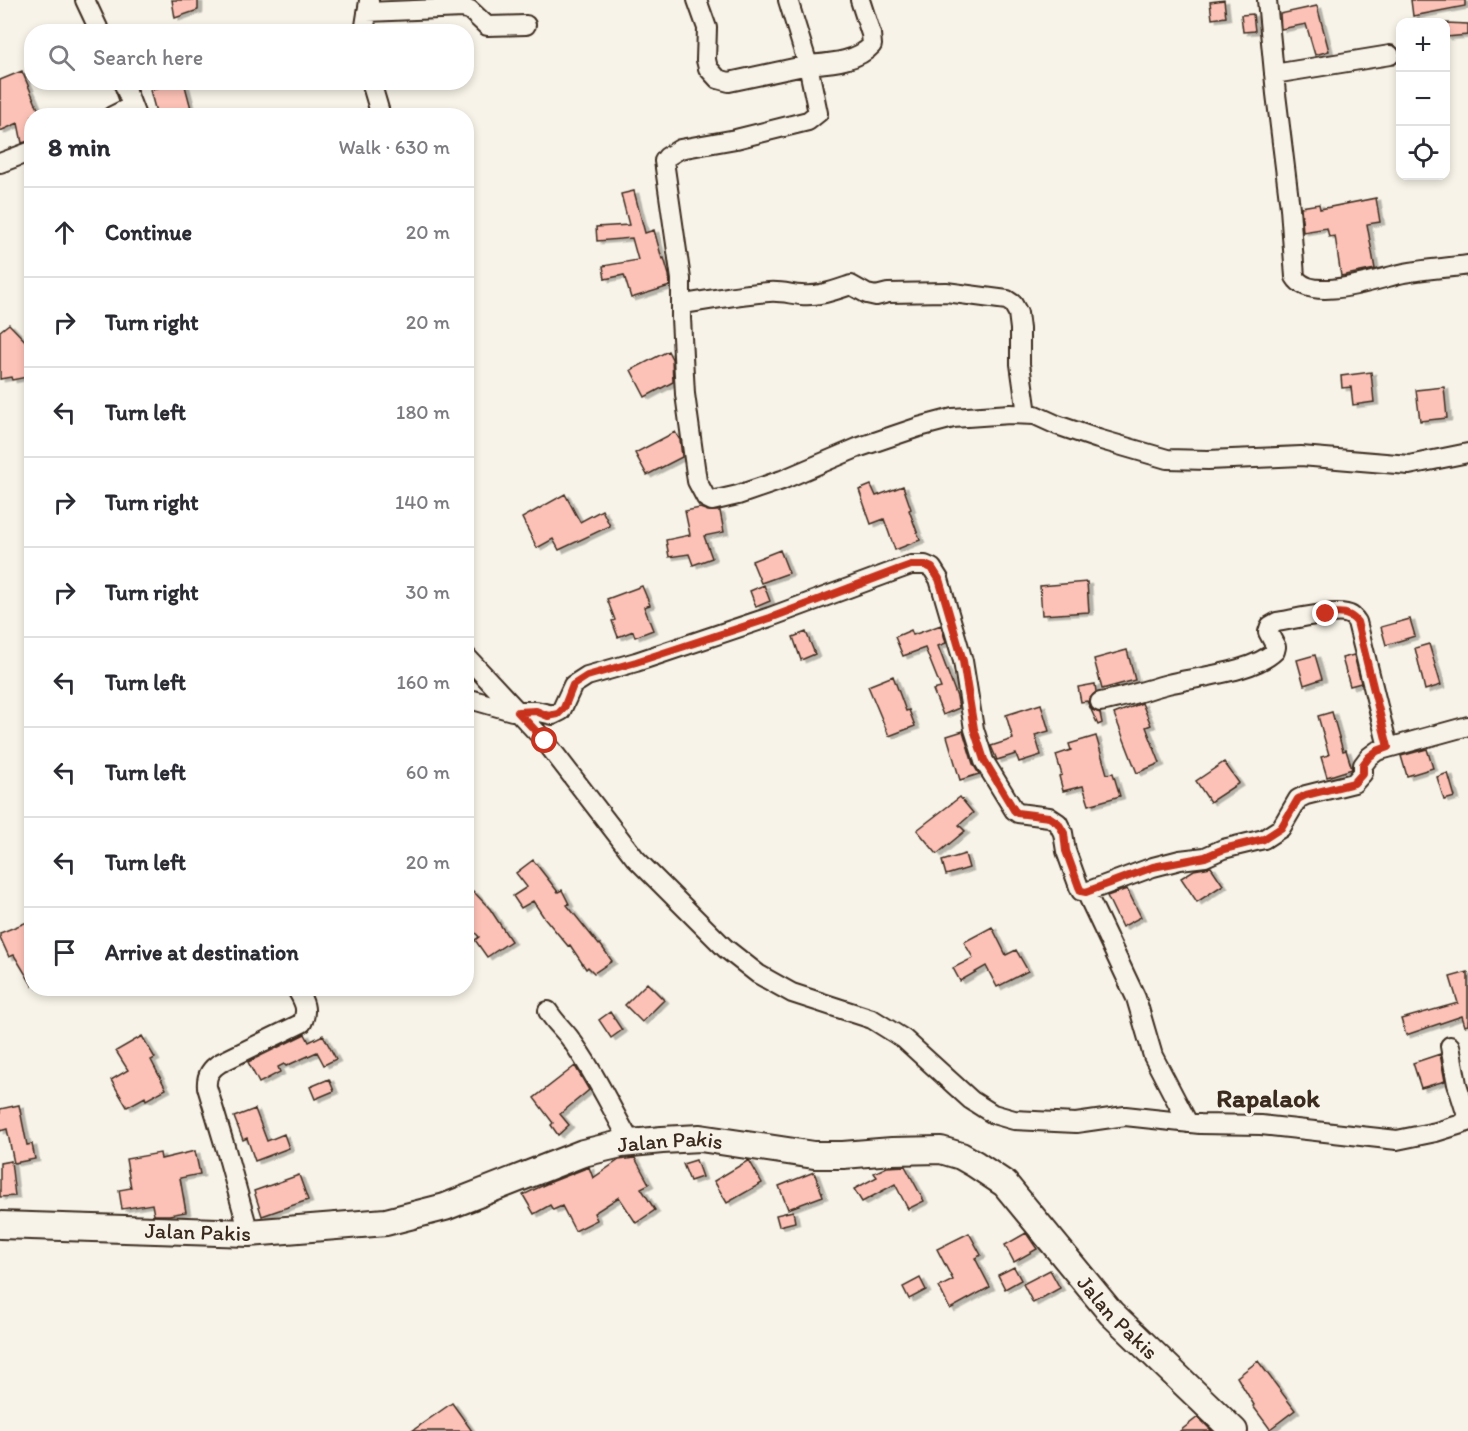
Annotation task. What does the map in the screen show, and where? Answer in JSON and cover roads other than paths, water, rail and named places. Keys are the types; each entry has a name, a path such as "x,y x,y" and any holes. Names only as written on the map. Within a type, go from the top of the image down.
{"street":[{"path":"84,0 96,24"},
{"path":"697,0 707,28 708,68 718,79 729,82 859,56 872,45 871,34 860,0"},
{"path":"788,0 808,65 817,104 818,113 815,118 784,128 680,149 665,159 664,168 681,279 686,405 697,481 700,489 710,500 738,495 782,480 857,448 953,418 1035,415 1098,439 1167,459 1208,460 1301,456 1408,465 1468,453"},
{"path":"1267,0 1290,208 1295,277 1298,283 1306,287 1325,288 1358,286 1404,273 1468,266"},
{"path":"365,24 368,6 463,8 470,10 487,26 526,25"},
{"path":"1274,74 1390,56"},
{"path":"126,90 133,108"},
{"path":"373,90 379,108"},
{"path":"0,163 24,154"},
{"path":"682,304 770,291 802,295 816,294 833,292 851,285 876,296 888,293 946,292 1007,300 1013,304 1018,313 1020,364 1027,414"},
{"path":"474,700 518,712 536,711 548,716 558,714 564,708 573,685 587,676 770,618 911,565 925,565 935,572 944,592 963,661 974,729 984,760 1017,813 1049,817 1058,823 1064,833 1066,851 1079,887 1081,891 1086,892 1153,867 1205,857 1224,849 1264,839 1281,828 1298,799 1354,783 1363,773 1363,765 1377,751 1468,726"},
{"path":"1100,702 1215,675 1257,662 1275,651 1276,647 1268,632 1270,626 1277,622 1345,613 1357,622 1388,747"},
{"path":"474,665 545,741 634,858 725,948 758,974 792,993 872,1019 904,1039 971,1100 993,1114 1014,1120 1076,1123 1125,1116 1188,1123 1261,1125 1397,1140 1436,1132 1468,1121 1449,1046"},
{"path":"1086,892 1136,998 1154,1056 1188,1123"},
{"path":"249,1233 206,1080 209,1072 220,1063 302,1023 306,1011 300,996"},
{"path":"548,1011 586,1064 631,1143"},
{"name":"Jalan Pakis","path":"0,1225 249,1233 386,1222 445,1208 583,1154 631,1143 700,1138 814,1155 941,1150 961,1156 1005,1184 1111,1313 1234,1431"}],"district":[{"name":"Rapalaok","path":"1268,1098"}]}
